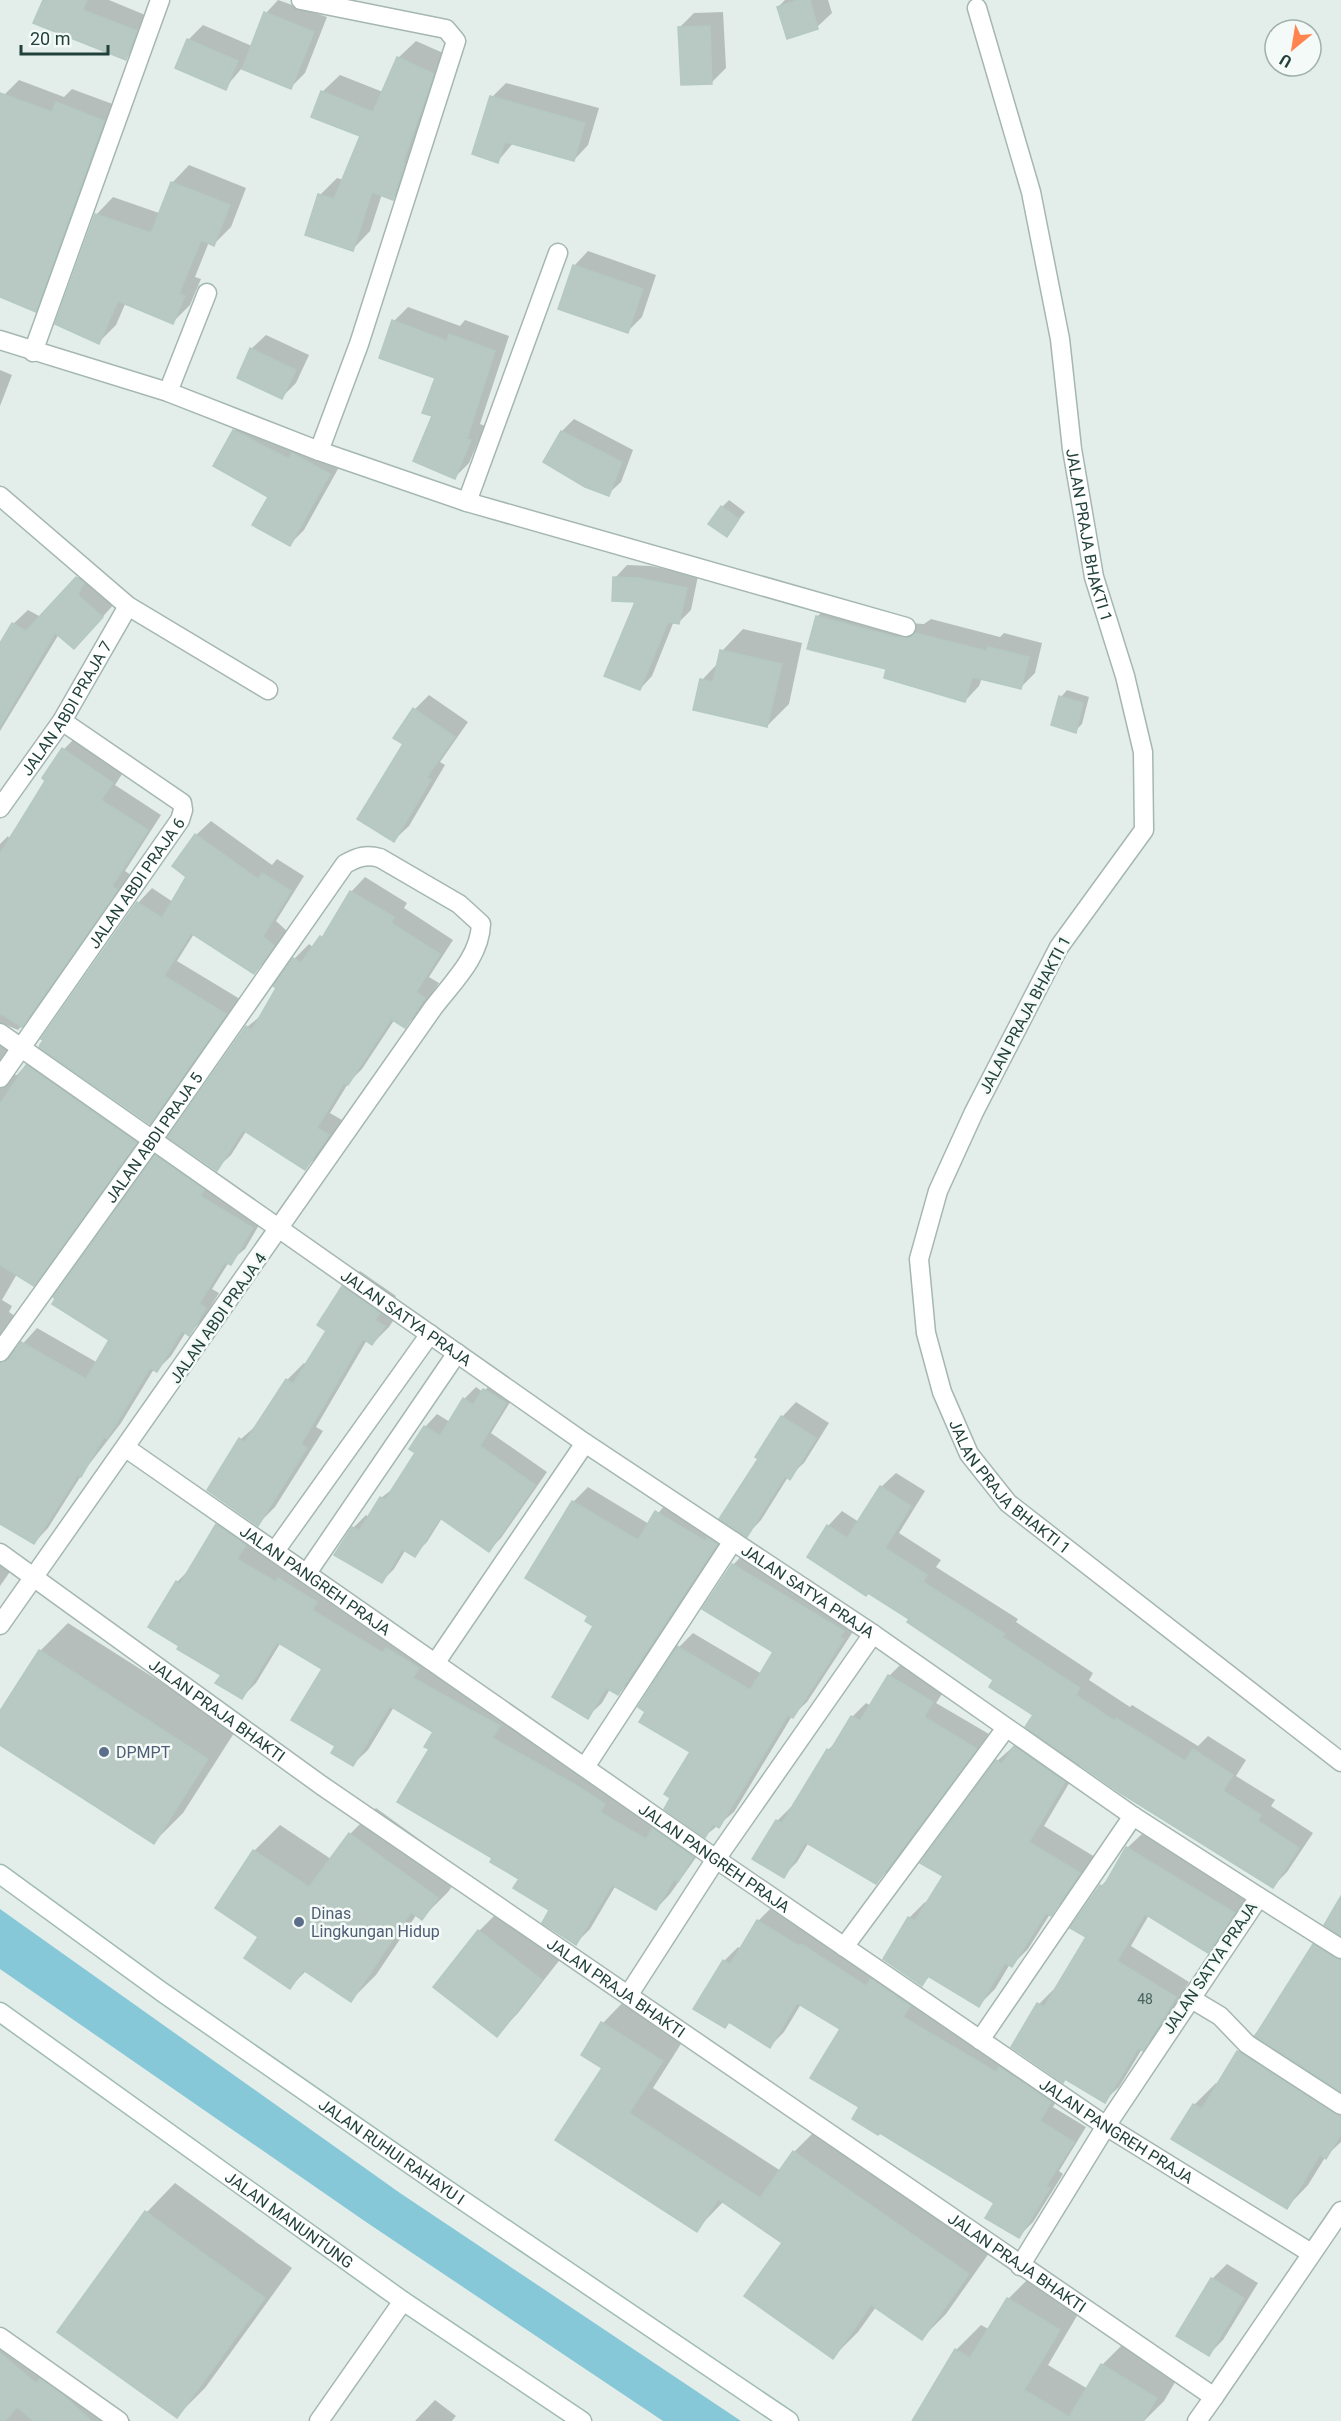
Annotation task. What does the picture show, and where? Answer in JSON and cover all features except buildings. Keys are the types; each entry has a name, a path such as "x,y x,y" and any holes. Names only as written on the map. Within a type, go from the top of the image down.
{"street":[{"path":"33,352 160,0"},
{"path":"301,0 446,29 456,41 363,333 319,451"},
{"name":"JALAN PRAJA BHAKTI 1","path":"977,8 1031,192 1060,339 1072,449 1094,577 1125,676 1143,752 1144,830 1059,946 974,1112 938,1191 919,1259 926,1333 942,1392 969,1454 1008,1503 1341,1762"},
{"path":"467,502 558,253"},
{"path":"168,392 207,293"},
{"path":"0,340 168,392 319,451 467,502 906,627"},
{"path":"0,496 128,606 268,690"},
{"name":"JALAN ABDI PRAJA 7","path":"0,808 62,722 128,606"},
{"name":"JALAN ABDI PRAJA 6","path":"0,1078 180,820 183,810 182,803 62,722"},
{"name":"JALAN ABDI PRAJA 5","path":"0,1352 153,1139 345,864 357,857 370,855 398,866 459,904 481,924 481,940 473,955 433,1008"},
{"name":"JALAN ABDI PRAJA 4","path":"0,1625 433,1008"},
{"name":"JALAN SATYA PRAJA","path":"0,1033 585,1443 873,1634 1133,1816 1259,1897 1106,2126 1020,2266"},
{"path":"275,1551 430,1334"},
{"path":"307,1573 457,1353"},
{"path":"436,1662 585,1443"},
{"name":"JALAN PANGREH PRAJA","path":"126,1448 716,1859 1106,2126 1311,2253"},
{"path":"585,1767 733,1541"},
{"name":"JALAN PRAJA BHAKTI","path":"0,1553 321,1785 1214,2397"},
{"path":"629,1994 716,1859 873,1634"},
{"path":"844,1947 1006,1728"},
{"path":"980,2040 1133,1816"},
{"name":"JALAN RUHUI RAHAYU I","path":"0,1874 162,1992 443,2187 789,2421"},
{"path":"1259,1897 1341,1949"},
{"path":"1190,1998 1220,2016 1247,2044 1341,2105"},
{"name":"JALAN MANUNTUNG","path":"0,2012 403,2301 582,2421"},
{"path":"1197,2421 1341,2211"},
{"path":"319,2421 403,2301"},
{"path":"0,2337 119,2421"}],"water":[{"path":"0,1909 400,2193 741,2421 663,2421 366,2222 0,1969"}],"place":[{"name":"DPMPT","path":"104,1752"},
{"name":"Dinas Lingkungan Hidup","path":"299,1922"}]}
